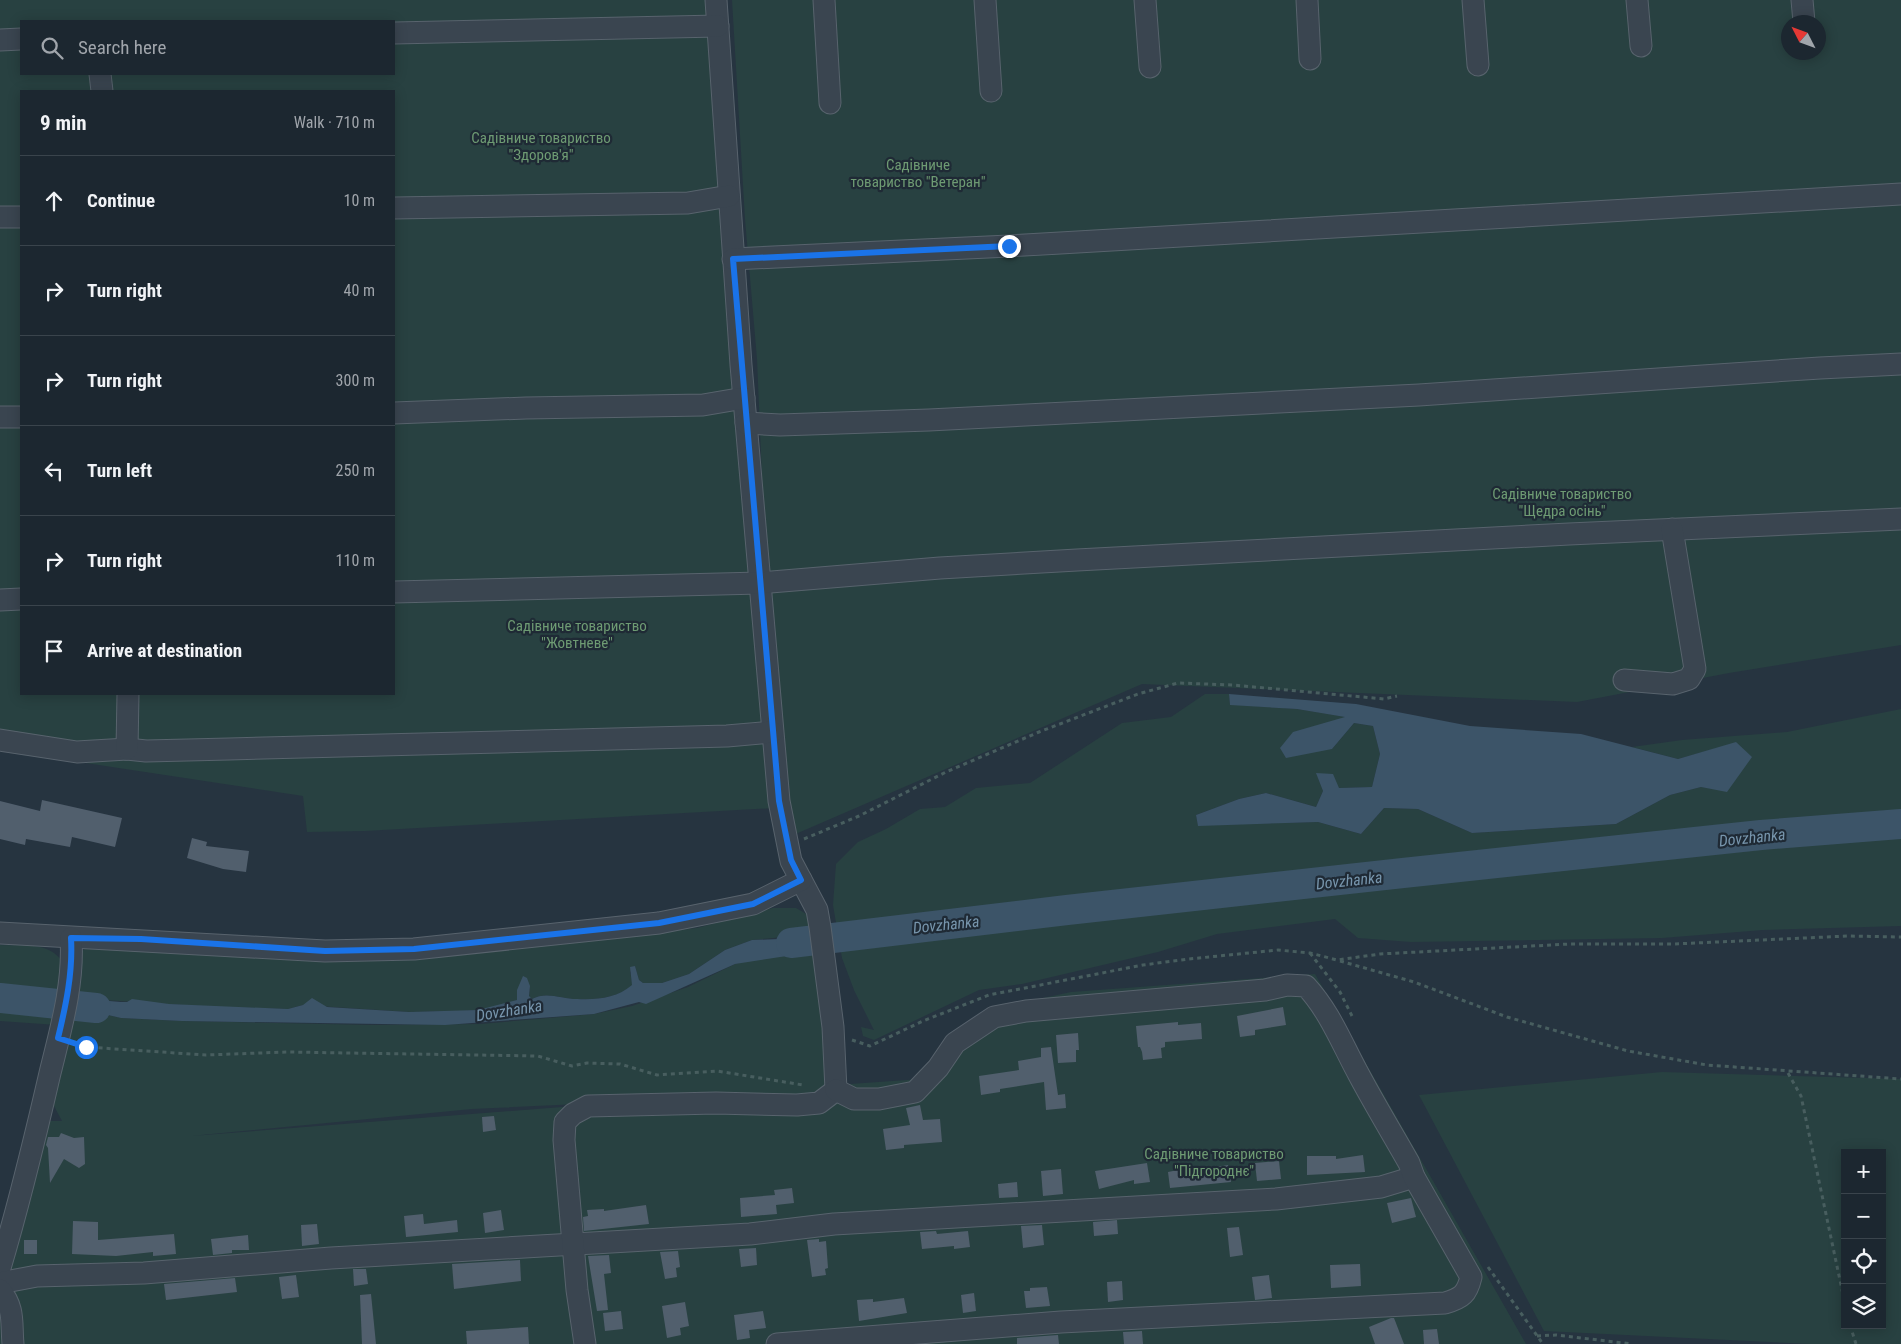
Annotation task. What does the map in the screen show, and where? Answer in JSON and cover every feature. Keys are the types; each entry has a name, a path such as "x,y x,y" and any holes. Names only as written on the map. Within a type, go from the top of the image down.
{"street":[{"path":"716,0 733,259 779,801 791,860 817,910 833,1027 836,1090"},
{"path":"824,0 830,103"},
{"path":"984,0 991,91"},
{"path":"1145,0 1150,67"},
{"path":"1307,0 1310,59"},
{"path":"1473,0 1478,65"},
{"path":"1637,0 1641,46"},
{"path":"1802,0 1803,15"},
{"path":"395,33 718,26"},
{"path":"0,40 20,40"},
{"path":"100,75 102,90"},
{"path":"733,259 1901,194"},
{"path":"395,208 688,203 729,196"},
{"path":"0,217 20,217"},
{"path":"746,423 780,425 929,420 1418,395 1901,364"},
{"path":"395,413 526,408 703,405 744,398"},
{"path":"0,417 20,417"},
{"path":"395,592 760,583 949,568 1672,529 1901,519"},
{"path":"1624,680 1672,684 1689,679 1695,668 1672,529"},
{"path":"0,600 20,600"},
{"path":"127,748 128,695"},
{"path":"0,740 77,752 127,748 165,751 501,743 727,736 772,732"},
{"path":"0,933 71,938 141,939 325,951 414,949 659,923 753,904 801,880"},
{"path":"0,1268 28,1170 69,991 72,956 71,938"},
{"path":"777,1344 1060,1322 1426,1304 1460,1298 1468,1290 1471,1277 1414,1177 1409,1163 1359,1074 1331,1018 1321,1002 1306,986 1286,985 1265,990 1026,1011 994,1017 955,1043 938,1068 915,1092 879,1099 854,1099 836,1090"},
{"path":"585,1344 564,1140 565,1122 573,1114 588,1106 716,1103 797,1105 819,1103 836,1090"},
{"path":"0,1283 37,1276 144,1273 331,1258 575,1246 750,1234 834,1224 1276,1199 1381,1187 1414,1177"},
{"path":"0,1290 9,1301 12,1311 13,1344"}],"path":[{"path":"788,843 813,836 859,816 946,772 1039,732 1138,694 1178,683 1233,685 1384,699 1397,696"},
{"path":"1337,960 1380,954 1570,944 1674,944 1848,936 1901,937"},
{"path":"833,1027 854,1042 870,1046 923,1021 989,995 1143,965 1278,950 1310,953 1414,982 1507,1017 1628,1051 1707,1065 1901,1079"},
{"path":"61,1028 86,1047 206,1056 287,1052 538,1056 572,1066 587,1063 620,1064 657,1074 717,1071 836,1090"},
{"path":"1788,1072 1800,1096 1841,1286"},
{"path":"1851,1329 1856,1344"},
{"path":"1537,1336 1556,1335 1632,1344"}],"green space":[{"name":"Садівниче товариство \"Жовтневе\"","path":"0,0 715,0 775,808 365,831 307,832 303,796 0,750"},
{"path":"732,0 1901,0 1901,645 1729,673 1577,702 1142,684 791,836 774,764 757,359 745,219"},
{"path":"1205,694 1229,694 1230,704 1297,709 1347,717 1332,749 1354,723 1373,726 1380,754 1372,787 1339,788 1317,774 1323,791 1316,807 1266,793 1239,799 1196,815 1198,825 1318,822 1361,834 1384,808 1418,809 1472,833 1616,824 1670,795 1701,787 1727,791 1736,743 1678,759 1632,747 1682,740 1787,732 1901,709 1901,926 1763,930 1662,938 1411,942 1358,938 1335,919 1217,934 1158,952 1022,984 979,990 874,1040 863,1036 861,1027 874,1030 854,990 842,958 833,905 836,864 858,842 886,829 920,809 945,807 976,788 1030,783 1122,723 1171,717"},
{"path":"773,908 796,908 808,915 812,928 810,939 806,935 752,940 725,950 689,974 662,983 643,983 639,980 635,966 630,972 633,985 620,993 599,998 571,999 548,995 532,999 529,997 530,986 517,990 517,1000 489,1009 409,1012 303,1005 288,1009 215,1007 71,998 77,954 85,949 111,947 447,956 697,928"},
{"path":"0,945 27,945 43,948 57,955 63,962 57,1025 0,1021"},
{"name":"Садівниче товариство \"Підгороднє\"","path":"812,945 836,1085 935,1078 996,1008 1071,992 1315,974 1526,1344 0,1344 0,1276 47,1121 62,1121 53,1104 73,1007 121,1018 182,1021 372,1025 481,1024 594,1014 632,1006 688,987 735,964","holes":["601,1104 191,1136 472,1109"]},
{"path":"1662,1072 1901,1079 1901,1344 1810,1344 1544,1331 1419,1095"}],"water":[{"path":"1229,694 1356,704 1470,726 1581,734 1678,759 1736,742 1752,757 1727,792 1701,787 1670,795 1616,824 1472,833 1418,809 1384,808 1361,834 1318,822 1198,826 1196,815 1239,799 1266,793 1316,807 1323,791 1316,773 1333,774 1339,788 1372,787 1380,754 1373,726 1354,723 1332,749 1286,758 1280,748 1293,732 1345,717 1297,709 1230,705"},
{"path":"811,935 812,945 805,948 800,954 735,964 646,1004 639,1002 594,1014 445,1025 182,1021 121,1018 73,1007 74,998 121,1002 127,1002 132,999 169,1004 288,1009 303,1005 312,998 327,1007 409,1012 478,1010 517,1000 517,990 523,976 527,978 530,986 529,996 532,999 548,995 571,999 599,998 620,993 632,985 630,967 635,966 639,980 643,983 662,983 689,974 725,950 752,940"}],"building":[{"path":"42,800 122,818 115,847 72,837 70,847 26,839 25,845 0,839 0,801 40,811"},
{"path":"192,838 207,842 206,846 249,851 246,872 223,869 187,858"},
{"path":"1283,1007 1286,1025 1255,1030 1255,1035 1240,1037 1237,1016"},
{"path":"1178,1022 1178,1025 1201,1023 1202,1039 1165,1042 1165,1047 1161,1048 1162,1058 1143,1060 1142,1052 1140,1047 1138,1047 1136,1026"},
{"path":"1078,1033 1079,1050 1076,1050 1076,1062 1058,1063 1056,1035"},
{"path":"1051,1047 1058,1095 1065,1094 1066,1108 1046,1110 1044,1082 1000,1089 1000,1092 981,1095 979,1076 1019,1070 1018,1061 1041,1057 1041,1048"},
{"path":"920,1105 923,1120 940,1119 942,1142 904,1145 904,1148 886,1150 883,1129 910,1125 906,1108"},
{"path":"494,1116 496,1130 483,1132 482,1117"},
{"path":"61,1133 74,1138 84,1137 85,1164 79,1168 64,1159 50,1183 48,1148 46,1145 48,1137 59,1137"},
{"path":"1363,1155 1365,1172 1307,1175 1307,1156 1336,1156 1336,1159"},
{"path":"1279,1161 1281,1179 1257,1181 1255,1163"},
{"path":"1147,1163 1150,1182 1134,1184 1134,1180 1099,1189 1095,1171"},
{"path":"1228,1165 1231,1182 1170,1188 1168,1172 1193,1167 1193,1171"},
{"path":"1061,1169 1063,1194 1043,1196 1041,1171"},
{"path":"1017,1182 1018,1197 999,1198 998,1184"},
{"path":"792,1188 794,1203 776,1205 777,1214 741,1217 740,1198 775,1195 774,1190"},
{"path":"1411,1198 1416,1217 1392,1223 1387,1203"},
{"path":"646,1205 649,1224 584,1231 583,1217 588,1216 587,1210 604,1209 604,1211"},
{"path":"501,1210 504,1230 485,1233 483,1213"},
{"path":"423,1214 424,1224 457,1220 458,1232 406,1237 404,1216"},
{"path":"1117,1220 1118,1234 1094,1236 1093,1222"},
{"path":"73,1221 98,1222 98,1240 174,1234 176,1254 153,1256 153,1252 116,1256 72,1254"},
{"path":"317,1224 319,1244 302,1246 301,1225"},
{"path":"1042,1225 1044,1245 1023,1248 1021,1226"},
{"path":"1239,1227 1243,1255 1230,1257 1227,1228"},
{"path":"936,1231 937,1234 968,1231 970,1247 954,1249 954,1246 922,1249 920,1232"},
{"path":"248,1235 249,1250 232,1250 232,1253 213,1255 211,1239"},
{"path":"819,1239 819,1242 826,1241 828,1268 825,1269 826,1275 812,1277 807,1240"},
{"path":"24,1240 37,1240 37,1254 24,1254"},
{"path":"756,1248 757,1265 741,1267 739,1249"},
{"path":"678,1251 680,1267 676,1268 677,1277 665,1279 660,1252"},
{"path":"609,1255 611,1273 604,1274 608,1310 597,1311 588,1256"},
{"path":"520,1260 521,1281 454,1289 452,1264"},
{"path":"1360,1264 1361,1286 1331,1288 1330,1265"},
{"path":"353,1269 366,1269 368,1284 354,1286"},
{"path":"296,1275 299,1297 282,1299 279,1277"},
{"path":"1269,1275 1272,1298 1255,1300 1252,1277"},
{"path":"235,1278 237,1292 166,1300 164,1284"},
{"path":"1122,1281 1123,1300 1108,1302 1107,1282"},
{"path":"1047,1287 1050,1306 1026,1308 1024,1291 1030,1291 1030,1288"},
{"path":"974,1293 976,1311 963,1313 961,1295"},
{"path":"371,1294 376,1344 362,1344 360,1295"},
{"path":"904,1298 907,1313 859,1321 857,1300 873,1299 873,1302"},
{"path":"685,1302 689,1326 680,1328 681,1335 667,1338 662,1306"},
{"path":"621,1311 623,1329 605,1331 603,1313"},
{"path":"763,1311 766,1328 749,1330 750,1338 737,1340 734,1315"},
{"path":"1394,1318 1404,1344 1375,1344 1369,1327"},
{"path":"528,1327 529,1344 467,1344 466,1331"},
{"path":"1437,1329 1439,1344 1424,1344 1423,1330"},
{"path":"1142,1331 1143,1344 1124,1344 1123,1332"},
{"path":"1058,1335 1059,1344 1017,1344 1017,1338"}],"waterway":[{"name":"Dovzhanka","path":"791,943 1403,873 1761,835 1901,824"},
{"name":"Dovzhanka","path":"0,998 96,1008"}],"route":[{"path":"86,1047 58,1038 69,991 72,956 71,938 141,939 325,951 414,949 659,923 753,904 801,880 791,860 779,801 733,259 1009,246"}],"park label":[{"name":"Садівниче товариство \"Здоров'я\"","path":"541,146"},
{"name":"Садівниче товариство \"Ветеран\"","path":"918,174"},
{"name":"Садівниче товариство \"Щедра осінь\"","path":"1562,502"}]}
